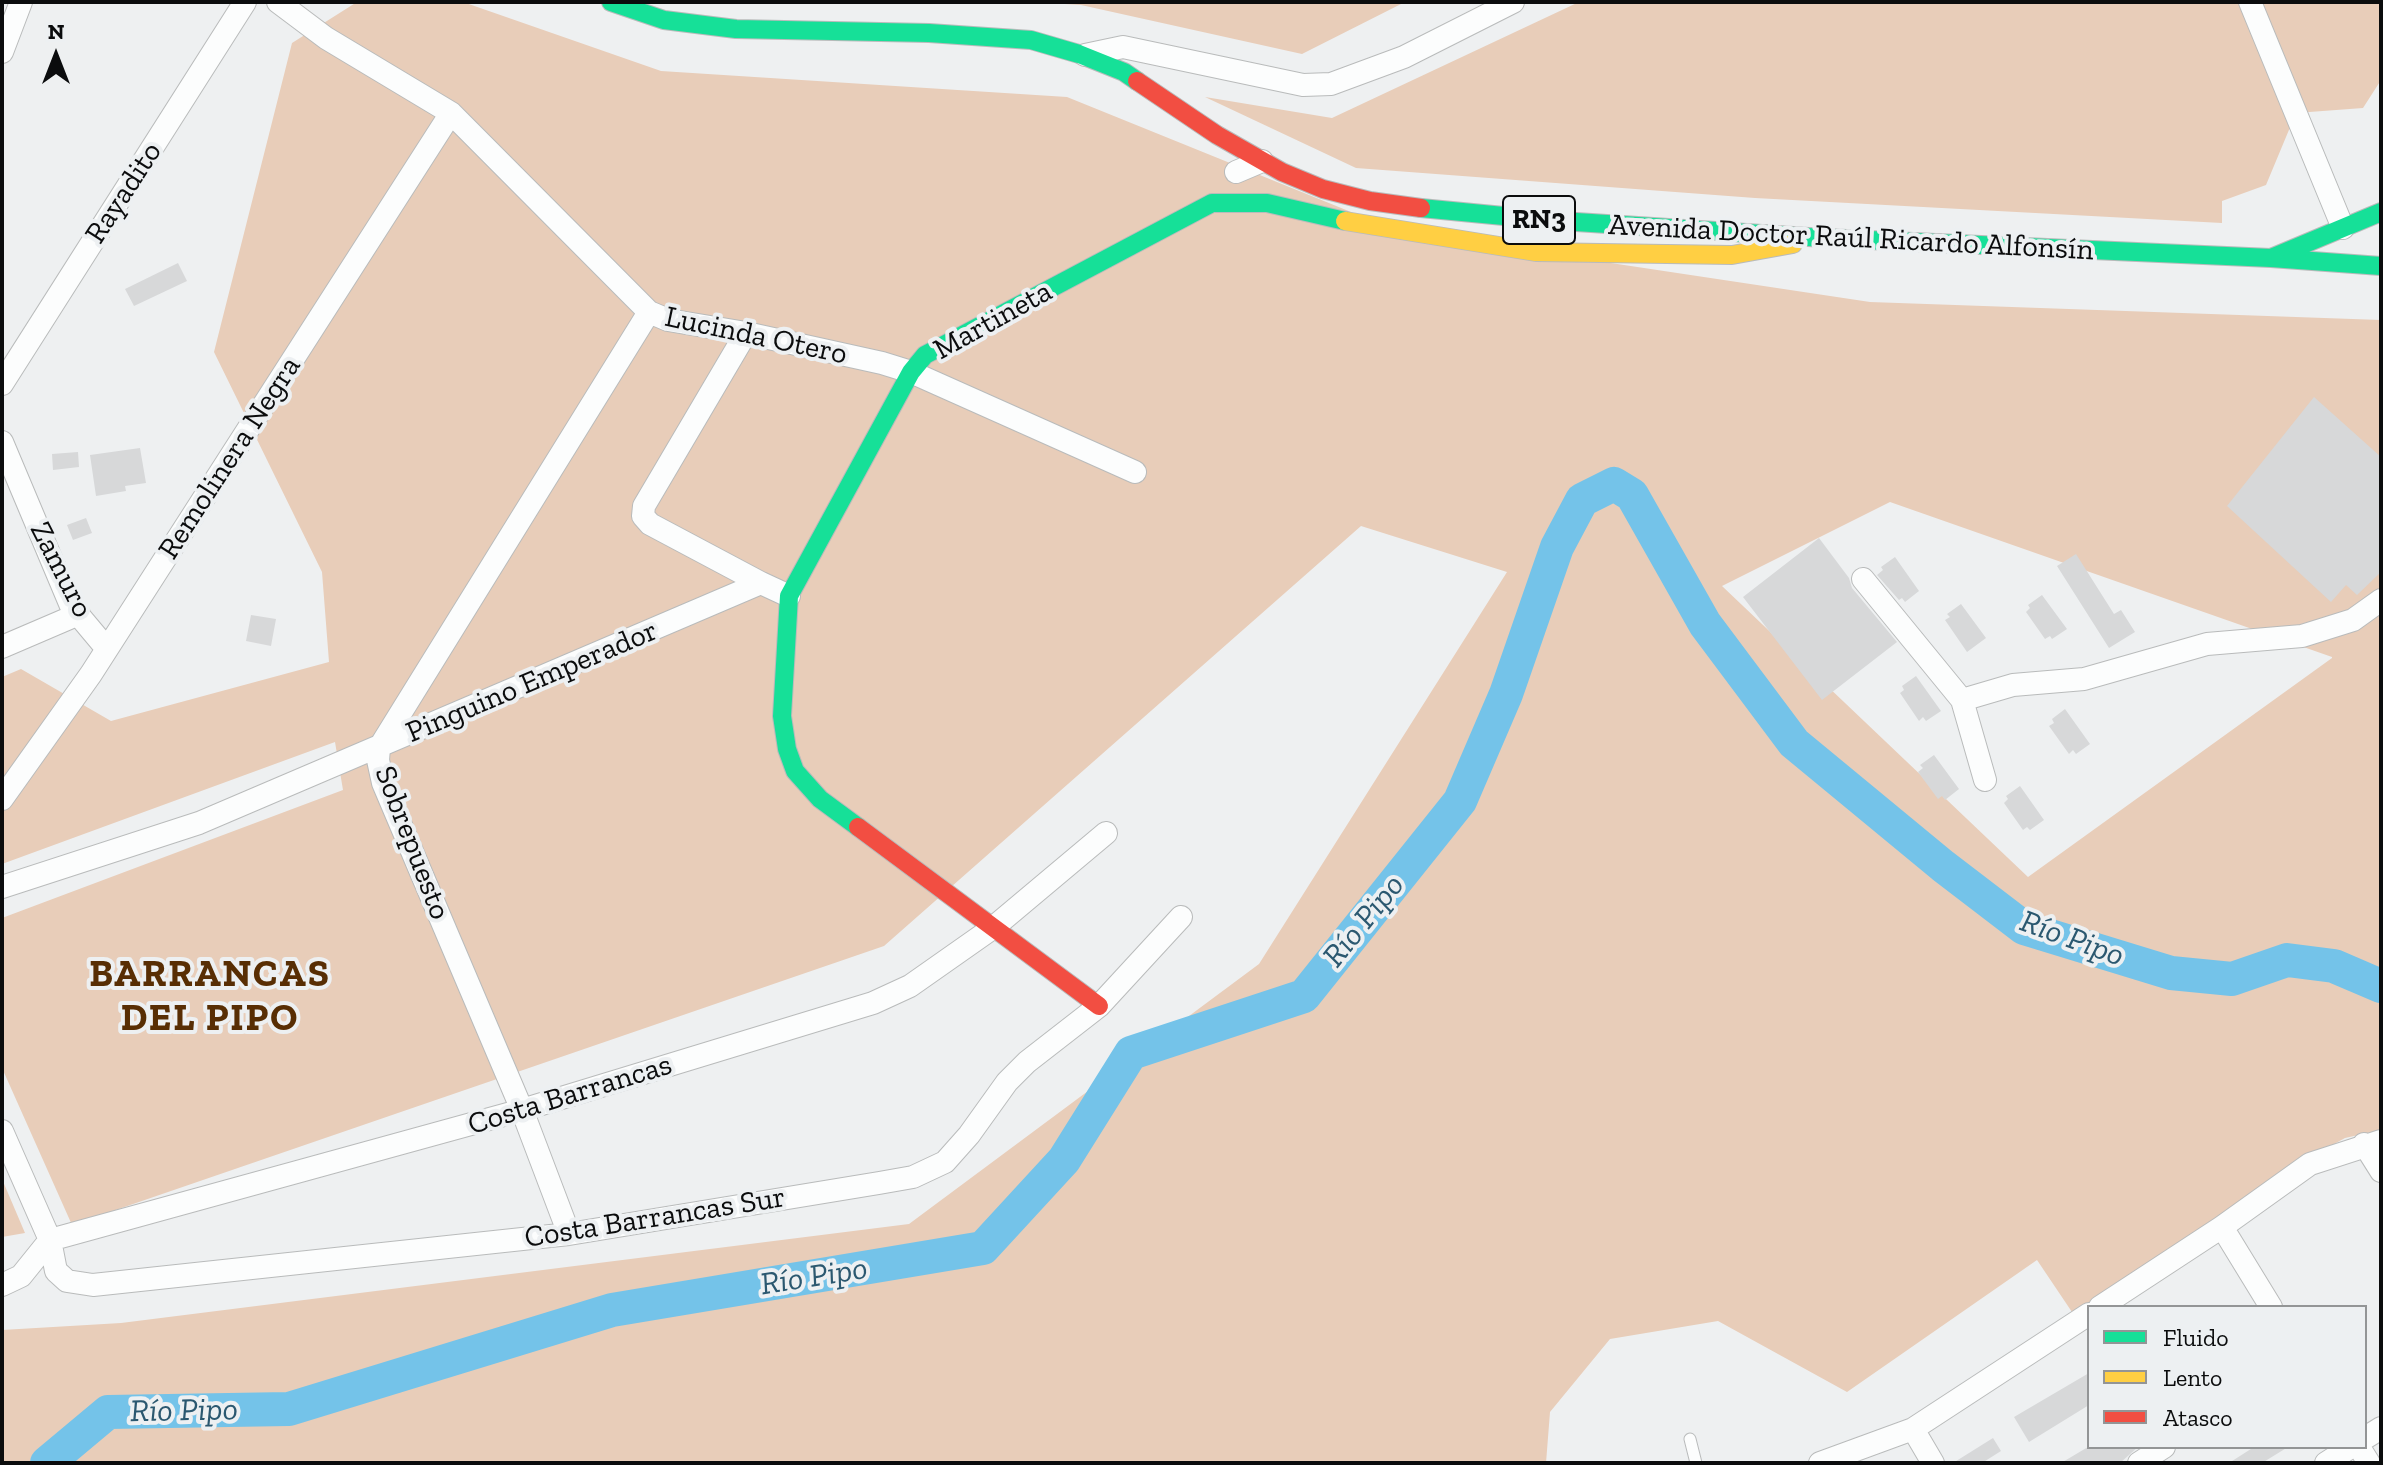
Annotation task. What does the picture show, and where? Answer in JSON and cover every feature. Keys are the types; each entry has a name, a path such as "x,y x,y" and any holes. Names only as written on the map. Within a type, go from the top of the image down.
{"main road":[{"name":"Avenida Doctor Raúl Ricardo Alfonsín","path":"611,2 664,20 736,29 929,33 1031,40 1124,72 1217,135 1262,161 1323,189 1386,204 1545,220 1824,238 2271,258 2381,266"},
{"name":"Martineta","path":"1099,1006 820,799 795,771 787,749 782,716 789,596 911,372 925,355 1212,203 1267,203 1370,227 1536,252 1732,255 1824,238"},
{"name":"RN3","path":"2271,258 2381,212"}],"street":[{"path":"2,52 21,2"},
{"name":"Rayadito","path":"2,384 245,2"},
{"name":"Lucinda Otero","path":"278,2 326,38 451,113 649,312 668,320 746,333 911,372 1135,472"},
{"path":"1084,56 1123,47 1303,85 1331,84 1404,57 1513,2"},
{"path":"2250,2 2343,228"},
{"name":"Remolinera Negra","path":"2,799 107,649 451,113"},
{"path":"1236,172 1262,161"},
{"name":"Sobrepuesto","path":"569,1234 522,1110 383,783 379,748 649,312"},
{"path":"746,333 644,506 643,516 650,524 789,596"},
{"name":"Zamuro","path":"2,442 71,606 107,649"},
{"path":"1863,579 1962,700 1985,780"},
{"name":"Pinguino Emperador","path":"2,887 199,823 761,583"},
{"path":"1962,700 2013,685 2084,679 2207,644 2302,636 2353,620 2381,600"},
{"path":"2,647 79,614"},
{"name":"Costa Barrancas","path":"50,1240 522,1110 873,1003 910,986 994,927 1106,833"},
{"name":"Costa Barrancas Sur","path":"50,1240 56,1271 67,1281 93,1285 569,1234 913,1177 945,1162 969,1135 1007,1082 1027,1062 1099,1006 1181,917"},
{"path":"2,1131 50,1240 21,1276 2,1285"},
{"path":"2103,1305 2222,1227 2310,1164 2373,1143 2381,1171"},
{"path":"2222,1227 2270,1305"},
{"path":"1820,1463 1913,1429 2087,1315"},
{"path":"1913,1429 1933,1463"},
{"path":"2139,1463 2161,1449"},
{"path":"2326,1463 2348,1449"}],"lane":[{"path":"1690,1439 1696,1463"}],"shaded area":[{"path":"357,2 463,2 661,71 1067,97 1398,231 1870,302 2381,320 2381,1130 2345,1138 2307,1159 2074,1315 2037,1260 1847,1392 1718,1321 1610,1339 1550,1412 1546,1463 2,1463 2,1330 121,1323 909,1224 1259,964 1507,572 1361,526 884,946 72,1225 2,1068 2,918 343,790 335,742 2,864 2,677 21,669 111,721 329,662 322,572 214,352 292,43","holes":["1890,502 2332,658 2028,877 1722,586"]},
{"path":"1032,2 1405,2 1302,54 1081,5"},
{"path":"1579,2 2381,2 2381,80 2363,108 2296,113 2266,185 2222,201 2222,223 1755,198 1356,168 1205,97 1332,118"},
{"path":"2,1179 25,1233 2,1237"}],"building":[{"path":"178,263 187,281 134,306 125,289"},
{"path":"2314,397 2381,457 2381,572 2357,595 2346,585 2331,602 2227,506"},
{"path":"140,448 146,483 125,486 126,491 96,496 90,455"},
{"path":"78,452 79,467 53,470 52,454"},
{"path":"86,518 92,533 73,540 67,525"},
{"path":"1819,538 1849,578 1852,588 1897,642 1822,700 1743,597"},
{"path":"2076,554 2114,614 2121,610 2135,632 2109,648 2057,566"},
{"path":"1895,557 1919,591 1905,602 1902,598 1899,600 1877,575 1883,570 1881,567"},
{"path":"2042,595 2067,629 2052,639 2050,636 2045,639 2026,612 2030,608 2028,605"},
{"path":"1961,604 1986,638 1967,652 1945,620 1950,617 1947,614"},
{"path":"251,615 276,619 271,646 246,641"},
{"path":"1916,676 1941,711 1926,721 1923,717 1919,721 1900,693 1904,690 1902,686"},
{"path":"2065,709 2090,744 2076,754 2073,750 2069,754 2049,726 2054,723 2052,719"},
{"path":"1934,755 1959,789 1945,800 1942,796 1938,799 1918,772 1923,768 1920,765"},
{"path":"2020,786 2044,820 2030,830 2027,827 2023,830 2004,803 2008,799 2006,796"},
{"path":"2087,1374 2087,1406 2029,1442 2014,1417"},
{"path":"1993,1438 2001,1451 1982,1463 1953,1463"},
{"path":"2087,1448 2136,1449 2120,1463 2061,1463"},
{"path":"2251,1449 2285,1449 2262,1463 2229,1463"}],"waterway":[{"name":"Río Pipo","path":"47,1463 108,1412 289,1409 612,1310 983,1248 1064,1160 1131,1053 1304,996 1460,801 1506,694 1557,547 1582,500 1614,484 1632,495 1705,624 1794,743 1943,866 2024,928 2171,973 2232,979 2287,960 2334,966 2381,986"}],"traffic: fast":[{"path":"611,2 664,20 736,29 929,33 1031,40 1079,54 1124,72 1137,81"},
{"path":"858,827 820,799 795,771 787,749 782,716 789,596 911,372 925,355 1212,203 1267,203 1345,221"},
{"path":"1421,208 1545,220 1824,238 2271,258 2381,266"},
{"path":"2271,258 2381,212"}],"traffic: slow":[{"path":"1345,221 1536,252 1732,255 1793,244"}],"traffic: jam":[{"path":"1137,81 1217,135 1282,172 1323,189 1370,201 1421,208"},
{"path":"858,827 1099,1006"}],"district":[{"name":"BARRANCAS DEL PIPO","path":"210,997"}]}
